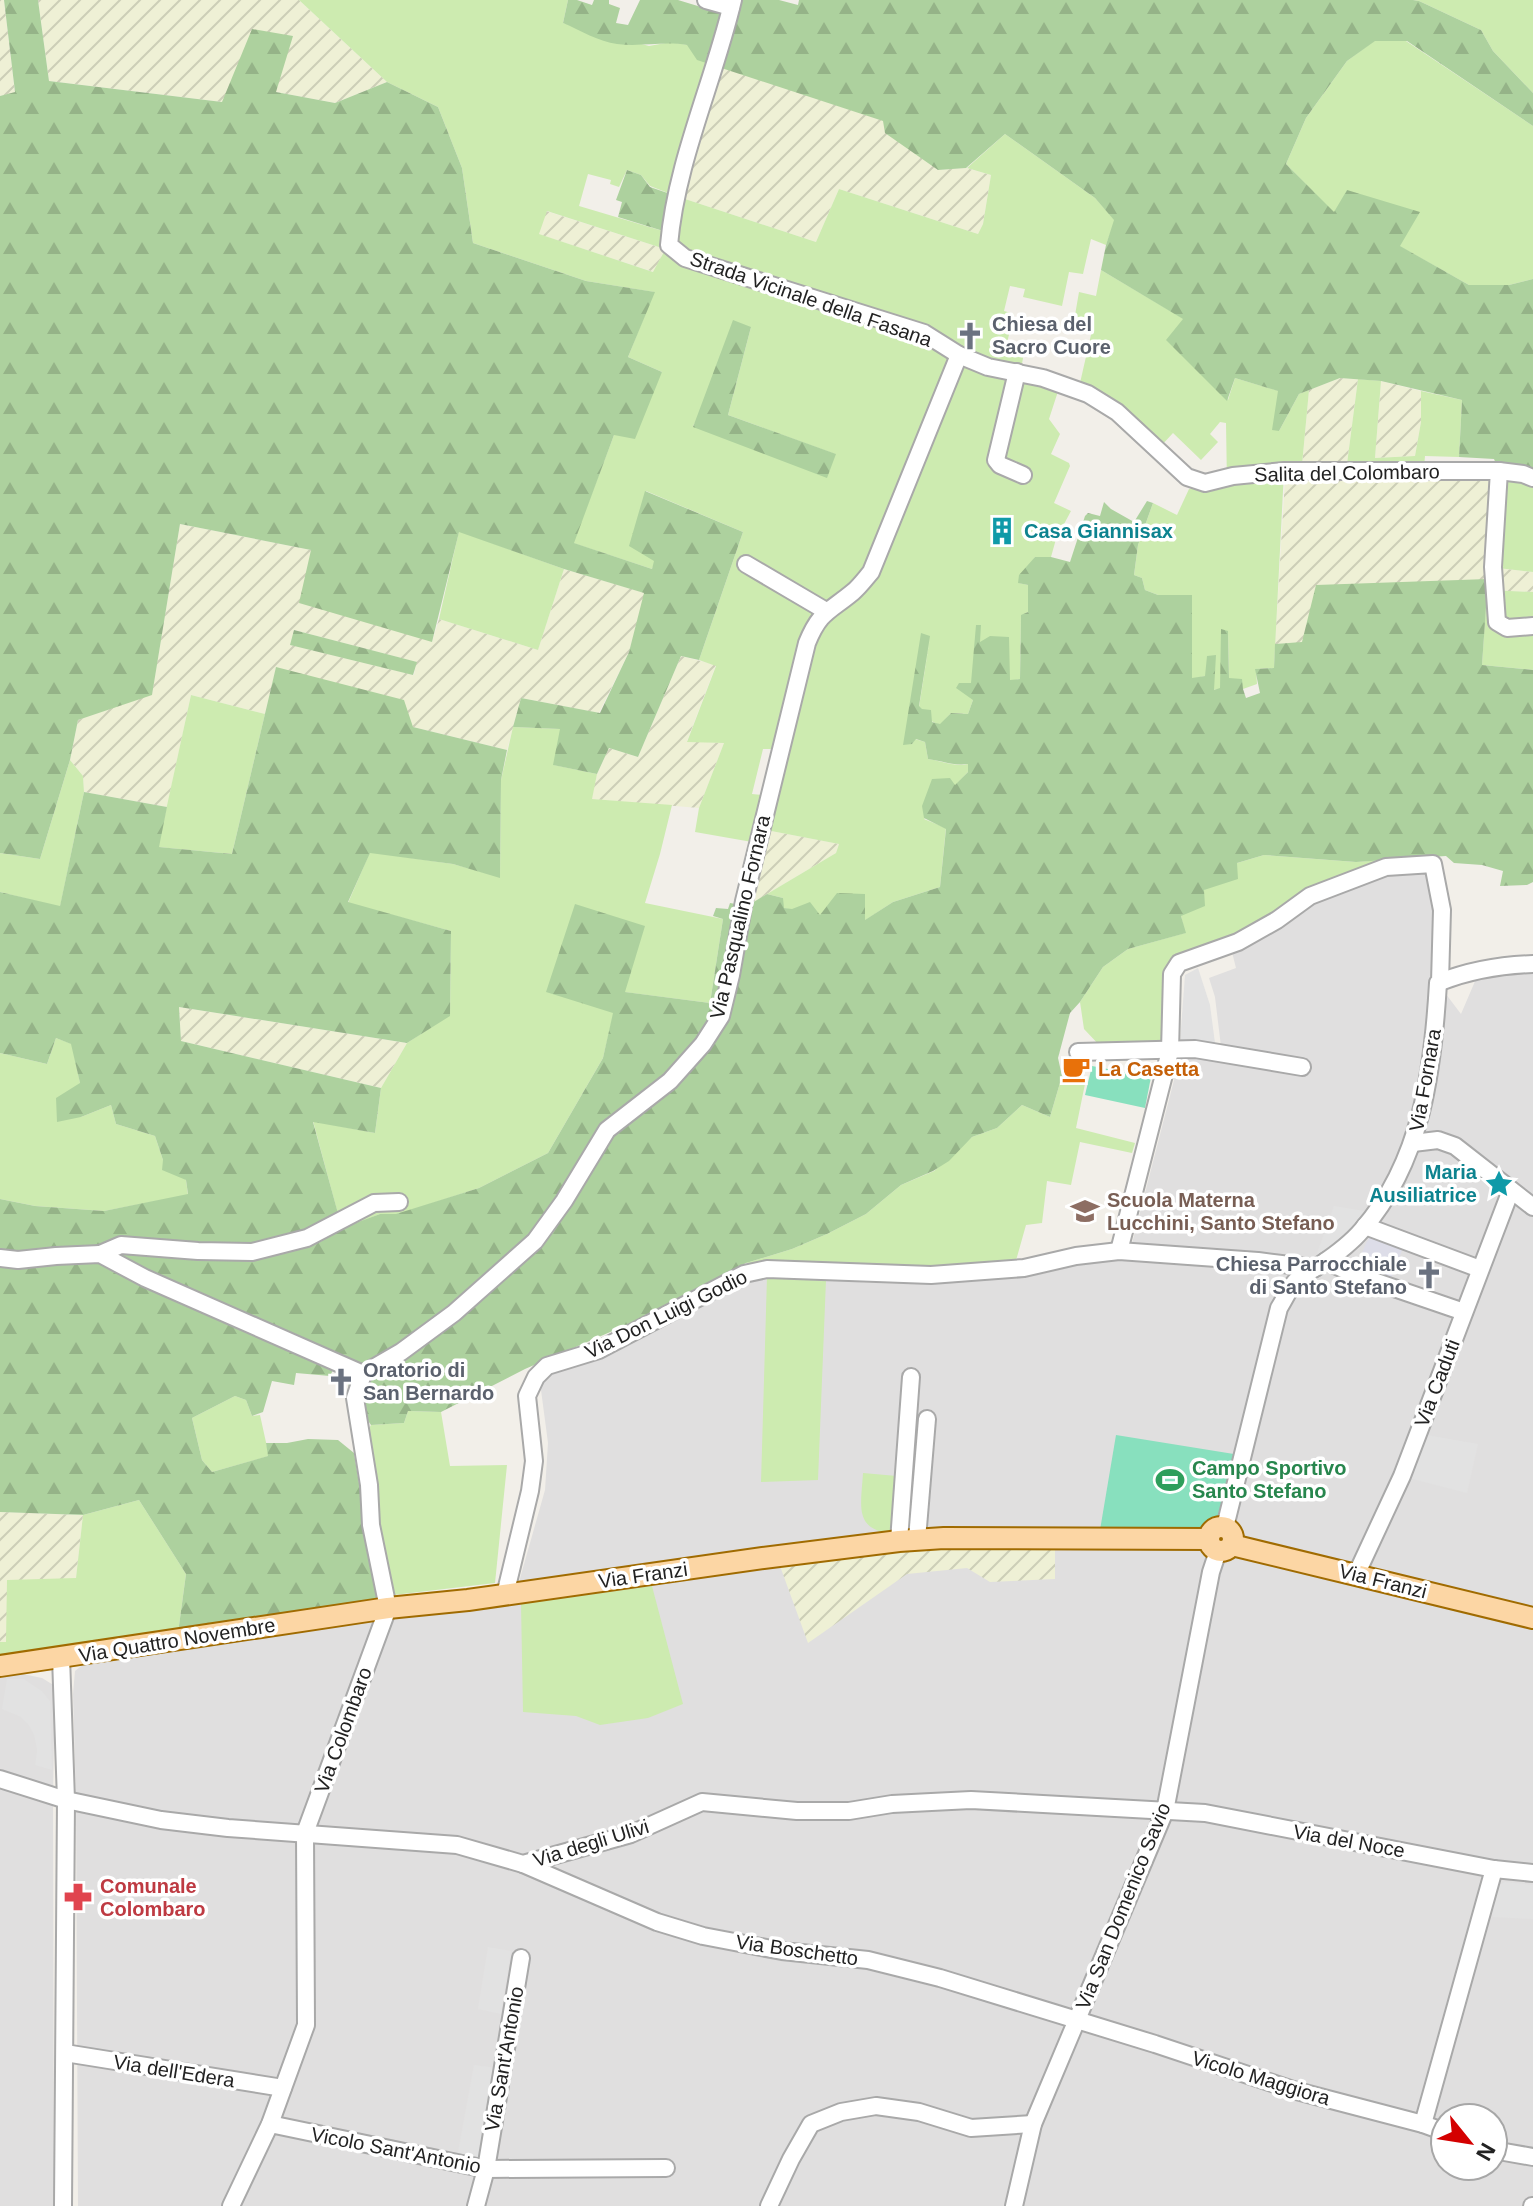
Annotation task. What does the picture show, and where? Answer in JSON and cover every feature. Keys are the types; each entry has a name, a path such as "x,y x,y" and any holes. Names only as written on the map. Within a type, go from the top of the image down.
{"main road":[{"name":"Via Franzi","path":"388,1608 468,1600 908,1540 1221,1540 1533,1618"},
{"name":"Via Quattro Novembre","path":"61,1657 388,1608"},
{"path":"0,1666 61,1657"}],"street":[{"name":"Strada Vicinale della Fasana","path":"706,0 732,4 685,164 671,218 669,245 685,258 924,333 959,355"},
{"name":"Salita del Colombaro","path":"959,355 988,367 1043,378 1088,394 1117,412 1187,477 1205,483 1233,476 1284,471 1499,471 1533,478"},
{"name":"Via Pasqualino Fornara","path":"363,1374 401,1352 454,1313 535,1241 564,1201 607,1130 670,1081 703,1044 721,1016 744,901 798,674 811,633 826,611 855,591 871,572 959,355"},
{"path":"1017,372 996,460 1000,465 1023,475"},
{"path":"1499,471 1493,567 1497,622 1507,628 1533,626"},
{"path":"746,564 826,611"},
{"name":"Via Fornara","path":"1170,1051 1172,974 1179,963 1238,942 1277,920 1310,896 1386,867 1433,864 1442,910 1440,982 1433,1056 1413,1143 1379,1209 1365,1226 1296,1281 1279,1308 1221,1540"},
{"path":"1440,982 1468,971 1533,964"},
{"path":"1078,1052 1170,1051 1195,1046 1302,1067"},
{"path":"1119,1251 1170,1051"},
{"path":"1413,1143 1438,1140 1455,1146 1533,1207"},
{"name":"Via Caduti","path":"1356,1575 1402,1476 1511,1190"},
{"path":"0,1258 18,1260 100,1254 121,1245 252,1252 307,1238 374,1203 399,1202"},
{"path":"1365,1226 1480,1269"},
{"name":"Via Don Luigi Godio","path":"505,1595 530,1491 534,1461 527,1396 536,1377 547,1366 599,1350 744,1274 767,1269 931,1275 1024,1268 1076,1256 1119,1251 1320,1264 1464,1312"},
{"path":"100,1254 145,1278 363,1374 355,1398 369,1485 371,1525 388,1608"},
{"path":"908,1540 911,1377"},
{"path":"908,1540 927,1419"},
{"name":"Via San Domenico Savio","path":"1014,2206 1033,2124 1165,1811 1211,1572 1221,1540"},
{"name":"Via Colombaro","path":"231,2206 270,2124 306,2025 305,1833 388,1608"},
{"name":"Via Quattro Novembre","path":"61,1657 66,1800 63,2206"},
{"path":"0,1779 66,1800"},
{"name":"Via degli Ulivi","path":"66,1800 161,1820 228,1828 457,1845 523,1864 631,1834 702,1802 797,1811 849,1811 892,1804 971,1800 1165,1811"},
{"name":"Via del Noce","path":"1165,1811 1205,1813 1494,1869 1533,1873"},
{"name":"Via Boschetto","path":"523,1864 657,1922 703,1936 782,1951 868,1960 940,1978 1078,2020"},
{"path":"1423,2124 1494,1869"},
{"name":"Via Sant'Antonio","path":"476,2206 486,2169 521,1958"},
{"name":"Vicolo Maggiora","path":"1078,2020 1293,2090 1429,2126"},
{"name":"Via dell'Edera","path":"65,2053 283,2088"},
{"path":"769,2206 811,2124 841,2112 876,2106 919,2112 971,2128 1033,2124"},
{"name":"Vicolo Sant'Antonio","path":"270,2124 486,2169 666,2168"},
{"path":"1509,2153 1533,2157"}],"shaded area":[{"path":"1430,872 1438,910 1436,981 1461,1014 1476,979 1533,973 1533,2206 78,2206 75,1671 86,1662 517,1589 545,1490 548,1443 542,1380 549,1373 748,1279 767,1276 933,1284 1027,1277 1079,1265 1128,1259 1181,1053 1222,1055 1215,997 1209,978 1236,968 1232,952 1315,901 1387,873"},
{"path":"1198,968 1210,1005 1215,1043 1180,1042 1185,975"},
{"path":"1334,1206 1364,1211 1366,1216 1347,1237 1320,1258 1316,1256"},
{"path":"1373,1233 1405,1243 1390,1281 1359,1271 1360,1258"},
{"path":"1421,1434 1478,1444 1467,1493 1405,1477"},
{"path":"0,1673 42,1678 55,1686 54,2206 0,2206"},
{"path":"7,1679 24,1679 42,1691 50,1701 52,1770 35,1765 37,1750 28,1724 19,1716 2,1709"},
{"path":"1505,1882 1533,1885 1533,1919 1493,1917 1491,1908 1496,1887"},
{"path":"488,1947 511,1951 501,2014 478,2009"},
{"path":"474,2065 496,2068 477,2167 456,2163"}],"green space":[{"path":"0,0 4,0 15,93 0,96"},
{"path":"4,0 38,0 49,81 222,102 252,29 293,36 276,92 335,103 387,82 438,107 462,168 473,243 586,281 655,292 628,357 662,372 635,439 614,435 574,543 652,569 654,561 629,546 645,491 743,532 699,660 681,656 638,757 609,748 597,774 553,765 560,729 513,727 521,698 600,713 629,652 644,593 459,532 432,642 299,603 311,550 180,524 152,695 78,720 70,760 40,859 0,853 0,96 15,92"},
{"path":"38,0 299,0 387,82 335,103 276,92 222,102 49,81"},
{"path":"299,0 568,0 563,23 649,46 671,42 688,45 721,67 682,198 816,242 839,189 978,234 983,224 991,175 967,168 1005,134 1095,198 1115,220 1106,245 1091,239 1083,274 1069,272 1062,306 1023,297 1025,289 1010,286 1004,311 1014,314 1006,347 1024,353 1021,369 1062,379 1049,419 1060,434 1051,454 1070,466 1054,503 1071,511 1056,539 1051,557 1035,557 1019,583 1028,585 1028,612 1021,616 1020,679 973,700 968,714 951,713 940,725 931,721 919,707 930,637 912,744 915,739 925,742 928,759 968,764 968,772 924,819 946,828 940,887 893,902 864,921 865,894 820,915 783,908 783,898 767,894 836,853 839,844 766,830 776,749 763,749 752,794 762,795 752,842 695,832 699,808 724,743 687,742 716,666 699,660 743,532 646,491 655,561 652,569 573,543 614,435 662,372 628,357 654,292 586,281 473,243 462,168 438,107 387,82","holes":["627,170 641,175 650,186 681,198 673,234 579,206 588,174 611,180 610,184 619,187","547,211 665,250 653,272 539,234","751,327 728,415 835,454 693,426"]},
{"path":"568,0 592,5 594,0 609,0 609,4 620,8 616,23 628,25 640,0 678,0 734,17 739,0 779,0 798,5 799,0 1413,0 1481,30 1493,51 1533,93 1533,126 1407,41 1375,41 1347,61 1306,118 1286,164 1334,212 1347,190 1420,212 1400,246 1469,285 1509,285 1533,279 1533,478 1499,471 1494,459 1459,457 1462,400 1381,381 1340,378 1299,394 1279,431 1272,430 1278,391 1235,378 1227,401 1166,340 1183,319 1101,270 1114,220 1095,198 1005,134 966,168 938,170 885,133 883,121 697,60 687,45 617,44 563,23"},
{"path":"1413,0 1533,0 1533,93 1493,51 1481,30"},
{"path":"1374,41 1406,41 1533,126 1533,279 1509,285 1469,285 1399,246 1419,212 1334,213 1286,164 1306,118 1347,61"},
{"path":"721,67 884,121 938,170 966,168 991,175 983,224 978,234 839,189 816,242 682,198"},
{"path":"627,170 641,175 650,187 682,198 673,234 618,217 622,202 616,200"},
{"path":"546,211 665,249 654,272 538,234"},
{"path":"1101,270 1184,319 1228,400 1235,378 1279,391 1279,431 1299,394 1309,390 1302,465 1347,464 1358,379 1381,381 1375,458 1415,456 1421,422 1421,391 1462,400 1459,457 1425,456 1424,467 1284,471 1274,668 1256,669 1257,684 1243,689 1229,678 1228,632 1220,689 1213,690 1205,676 1192,679 1192,595 1158,595 1145,590 1142,578 1134,575 1138,545 1153,503 1177,515 1189,489 1227,484 1226,423 1220,422 1210,434 1218,442 1201,460 1173,433 1161,446 1108,396 1080,383 1093,326 1074,321 1079,292 1096,296"},
{"path":"733,320 751,327 728,415 836,454 827,478 693,427"},
{"path":"1340,378 1358,379 1347,464 1302,466 1309,390"},
{"path":"1381,381 1421,391 1421,422 1415,456 1375,458"},
{"path":"1495,477 1489,567 1533,572 1533,592 1487,590 1302,643 1275,644 1285,480"},
{"path":"1495,477 1533,478 1533,572 1489,567"},
{"path":"1147,501 1153,503 1138,545 1134,575 1142,578 1145,590 1158,595 1192,595 1192,678 1205,676 1207,656 1216,655 1214,690 1220,688 1221,629 1228,631 1229,678 1242,679 1246,698 1260,693 1255,669 1274,668 1275,644 1302,642 1316,585 1488,579 1482,665 1533,670 1533,882 1500,886 1503,871 1482,865 1454,863 1446,856 1356,862 1264,855 1237,863 1238,879 1204,890 1205,906 1181,916 1186,933 1128,949 1103,967 1070,1013 1058,1058 1062,1076 1050,1117 1022,1105 997,1128 972,1137 949,1161 901,1185 866,1214 792,1249 746,1263 631,1323 525,1369 441,1412 408,1411 404,1423 371,1425 350,1395 346,1368 333,1370 330,1376 296,1373 294,1385 272,1381 263,1412 252,1416 246,1400 235,1396 192,1418 202,1460 212,1472 268,1456 266,1443 338,1440 354,1453 377,1592 376,1604 178,1633 186,1574 139,1500 83,1515 0,1512 0,1199 35,1206 104,1211 188,1194 186,1180 162,1170 163,1160 155,1136 116,1124 111,1105 81,1117 57,1122 56,1098 80,1083 71,1044 56,1038 47,1064 0,1053 0,892 60,906 84,792 167,807 159,847 232,854 276,667 404,700 413,727 507,750 501,780 500,878 453,864 370,853 348,902 451,931 450,1016 407,1043 179,1007 181,1041 381,1088 375,1133 313,1122 342,1228 380,1214 396,1214 479,1188 548,1153 603,1058 613,1013 546,992 575,904 645,926 625,992 710,1003 723,919 713,916 716,908 728,909 730,903 747,906 767,894 783,898 784,908 792,909 810,902 820,915 837,893 865,894 865,920 893,902 940,887 946,829 924,818 922,806 932,779 950,778 955,785 968,772 968,764 928,759 925,742 916,739 912,744 903,745 921,633 930,636 919,706 931,710 932,722 940,724 951,713 968,714 973,700 956,688 959,683 971,683 976,625 981,625 980,642 990,636 1009,637 1010,680 1020,679 1021,615 1028,612 1028,585 1018,583 1019,575 1035,557 1070,562 1085,516 1088,513 1100,516 1104,502 1134,522"},
{"path":"180,524 311,550 432,642 439,619 538,650 564,569 645,593 629,652 599,713 521,698 507,750 413,727 276,668 265,714 191,695 167,807 84,792 83,776 70,760 78,720 152,694","holes":["294,630 416,662 414,675 291,645"]},
{"path":"459,531 564,569 538,650 439,619"},
{"path":"1487,590 1533,592 1533,670 1482,665"},
{"path":"294,630 417,662 413,675 290,645"},
{"path":"681,656 716,665 687,741 724,743 699,808 591,799 597,774 609,748 638,757"},
{"path":"191,695 265,714 232,854 158,847"},
{"path":"513,727 561,729 554,765 597,774 592,799 672,805 645,903 723,919 710,1003 624,992 626,986 614,1012 603,1058 548,1153 479,1188 396,1215 380,1214 342,1229 313,1121 375,1133 381,1088 407,1043 450,1015 451,931 348,903 370,852 453,864 500,877 501,780"},
{"path":"70,760 83,776 84,792 60,907 0,892 0,853 40,859"},
{"path":"766,830 839,844 836,853 747,906"},
{"path":"1264,855 1356,862 1381,860 1276,917 1176,960 1167,1045 1102,1048 1084,1029 1080,1002 1103,967 1128,949 1185,933 1181,916 1204,890 1237,863"},
{"path":"179,1007 407,1043 381,1088 181,1041"},
{"path":"56,1038 72,1044 80,1083 81,1117 111,1105 116,1124 155,1136 163,1160 186,1180 188,1195 104,1211 35,1206 0,1199 0,1053 47,1064"},
{"path":"1092,1066 1151,1077 1145,1108 1085,1095"},
{"path":"1062,1076 1086,1079 1076,1128 1135,1143 1132,1153 1080,1142 1071,1185 1047,1181 1042,1223 1026,1225 1015,1264 928,1270 746,1263 792,1249 866,1214 901,1185 934,1171 972,1137 997,1128 1022,1105 1050,1117"},
{"path":"767,1276 826,1280 818,1480 761,1482"},
{"path":"235,1396 246,1400 252,1416 260,1415 269,1456 212,1472 202,1460 192,1418"},
{"path":"408,1411 441,1412 450,1466 507,1465 495,1583 385,1596 361,1442 371,1425 404,1423"},
{"name":"Campo Sportivo Santo Stefano","path":"1116,1435 1240,1455 1223,1510 1215,1521 1203,1529 1100,1530"},
{"path":"863,1473 897,1476 896,1534 872,1528 866,1522 861,1506"},
{"path":"139,1500 186,1574 178,1633 0,1661 0,1642 6,1642 7,1580 76,1578 83,1515"},
{"path":"0,1512 83,1515 76,1578 6,1642 0,1642"},
{"path":"1055,1546 1055,1579 990,1582 967,1568 907,1574 808,1643 780,1566 921,1547"},
{"path":"652,1586 683,1704 648,1718 600,1725 576,1716 523,1712 521,1604"}],"place":[{"name":"Chiesa del Sacro Cuore","path":"970,336"},
{"name":"Casa Giannisax","path":"1002,531"},
{"name":"La Casetta","path":"1076,1069"},
{"name":"Maria Ausiliatrice","path":"1499,1184"},
{"name":"Scuola Materna Lucchini, Santo Stefano","path":"1085,1211"},
{"name":"Chiesa Parrocchiale di Santo Stefano","path":"1429,1275"},
{"name":"Oratorio di San Bernardo","path":"341,1382"},
{"name":"Campo Sportivo Santo Stefano","path":"1170,1480"},
{"name":"Comunale Colombaro","path":"78,1897"}]}
